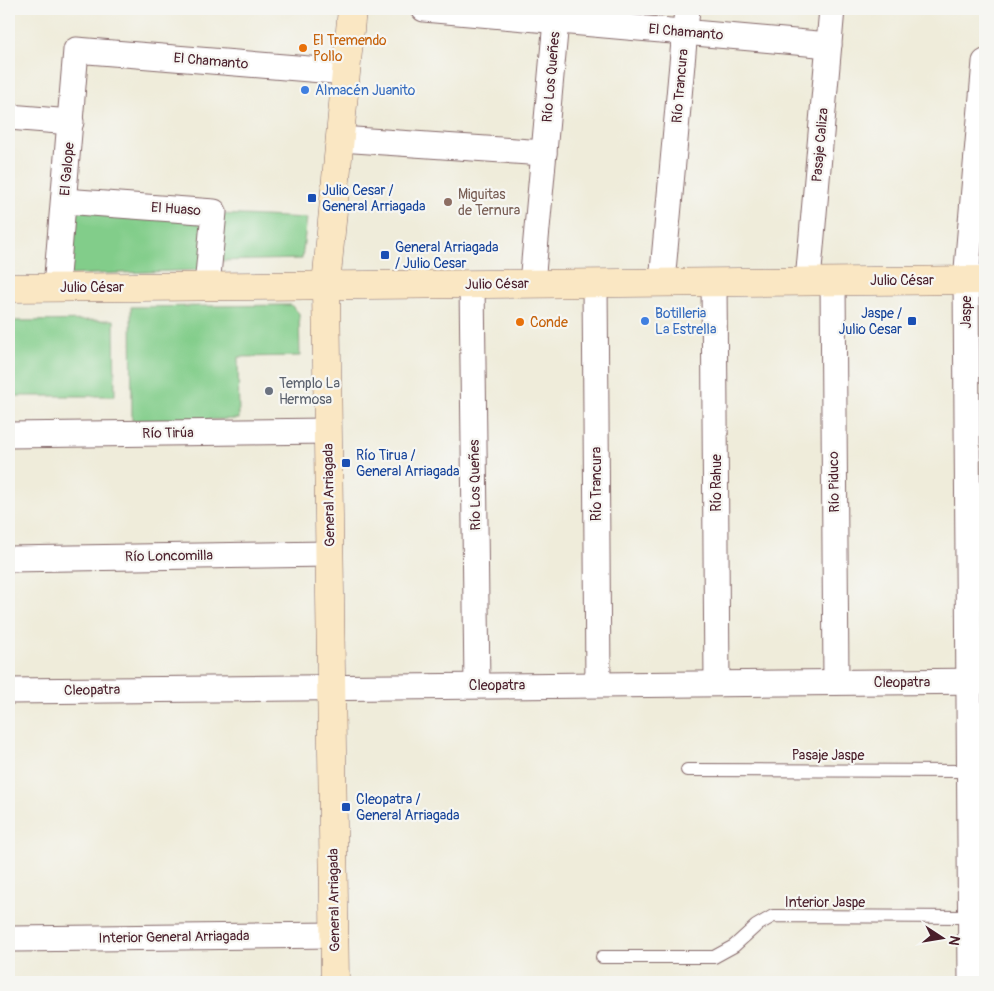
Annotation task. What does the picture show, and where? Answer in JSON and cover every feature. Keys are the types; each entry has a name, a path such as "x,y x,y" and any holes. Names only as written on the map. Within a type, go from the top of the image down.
{"street":[{"name":"General Arriagada","path":"335,982 326,286 352,9"},
{"name":"El Chamanto","path":"424,9 556,20 686,20 829,45"},
{"name":"Pasaje Caliza","path":"821,281 829,45 832,9"},
{"name":"Río Los Queñes","path":"532,283 556,20"},
{"name":"Río Trancura","path":"662,282 686,20"},
{"name":"El Chamanto","path":"76,50 346,72"},
{"name":"El Galope","path":"56,287 76,50"},
{"name":"Jaspe","path":"971,982 976,905 970,771 977,681 976,280 985,62"},
{"path":"9,118 70,122"},
{"path":"340,139 544,153"},
{"name":"El Huaso","path":"64,201 214,212 207,286"},
{"name":"Julio César","path":"9,288 976,280"},
{"name":"Río Piduco","path":"821,281 836,682"},
{"name":"Río Rahue","path":"714,282 717,683"},
{"name":"Río Trancura","path":"595,283 598,684"},
{"name":"Río Los Queñes","path":"472,284 477,685"},
{"name":"Río Tirúa","path":"9,435 328,431"},
{"name":"Río Loncomilla","path":"9,559 329,554"},
{"name":"Cleopatra","path":"9,691 977,681"},
{"name":"Interior General Arriagada","path":"14,940 334,934"}],"lane":[{"name":"Pasaje Jaspe","path":"687,770 970,771"},
{"name":"Interior Jaspe","path":"602,958 714,957 734,946 756,926 773,916 976,905"}],"green space":[{"path":"73,208 207,217 202,270 66,275"},
{"path":"220,214 307,218 302,259 215,261"},
{"path":"291,305 299,313 300,356 238,357 239,419 132,421 131,307"},
{"path":"114,320 115,396 9,396 9,321"}],"place":[{"name":"El Tremendo Pollo","path":"303,48"},
{"name":"Almacén Juanito","path":"305,90"},
{"name":"Julio Cesar / General Arriagada","path":"312,198"},
{"name":"Miguitas de Ternura","path":"448,202"},
{"name":"General Arriagada / Julio Cesar","path":"385,255"},
{"name":"Botilleria La Estrella","path":"645,321"},
{"name":"Jaspe / Julio Cesar","path":"912,321"},
{"name":"Conde","path":"520,322"},
{"name":"Templo La Hermosa","path":"269,391"},
{"name":"Río Tirua / General Arriagada","path":"346,463"},
{"name":"Cleopatra / General Arriagada","path":"346,807"}]}
